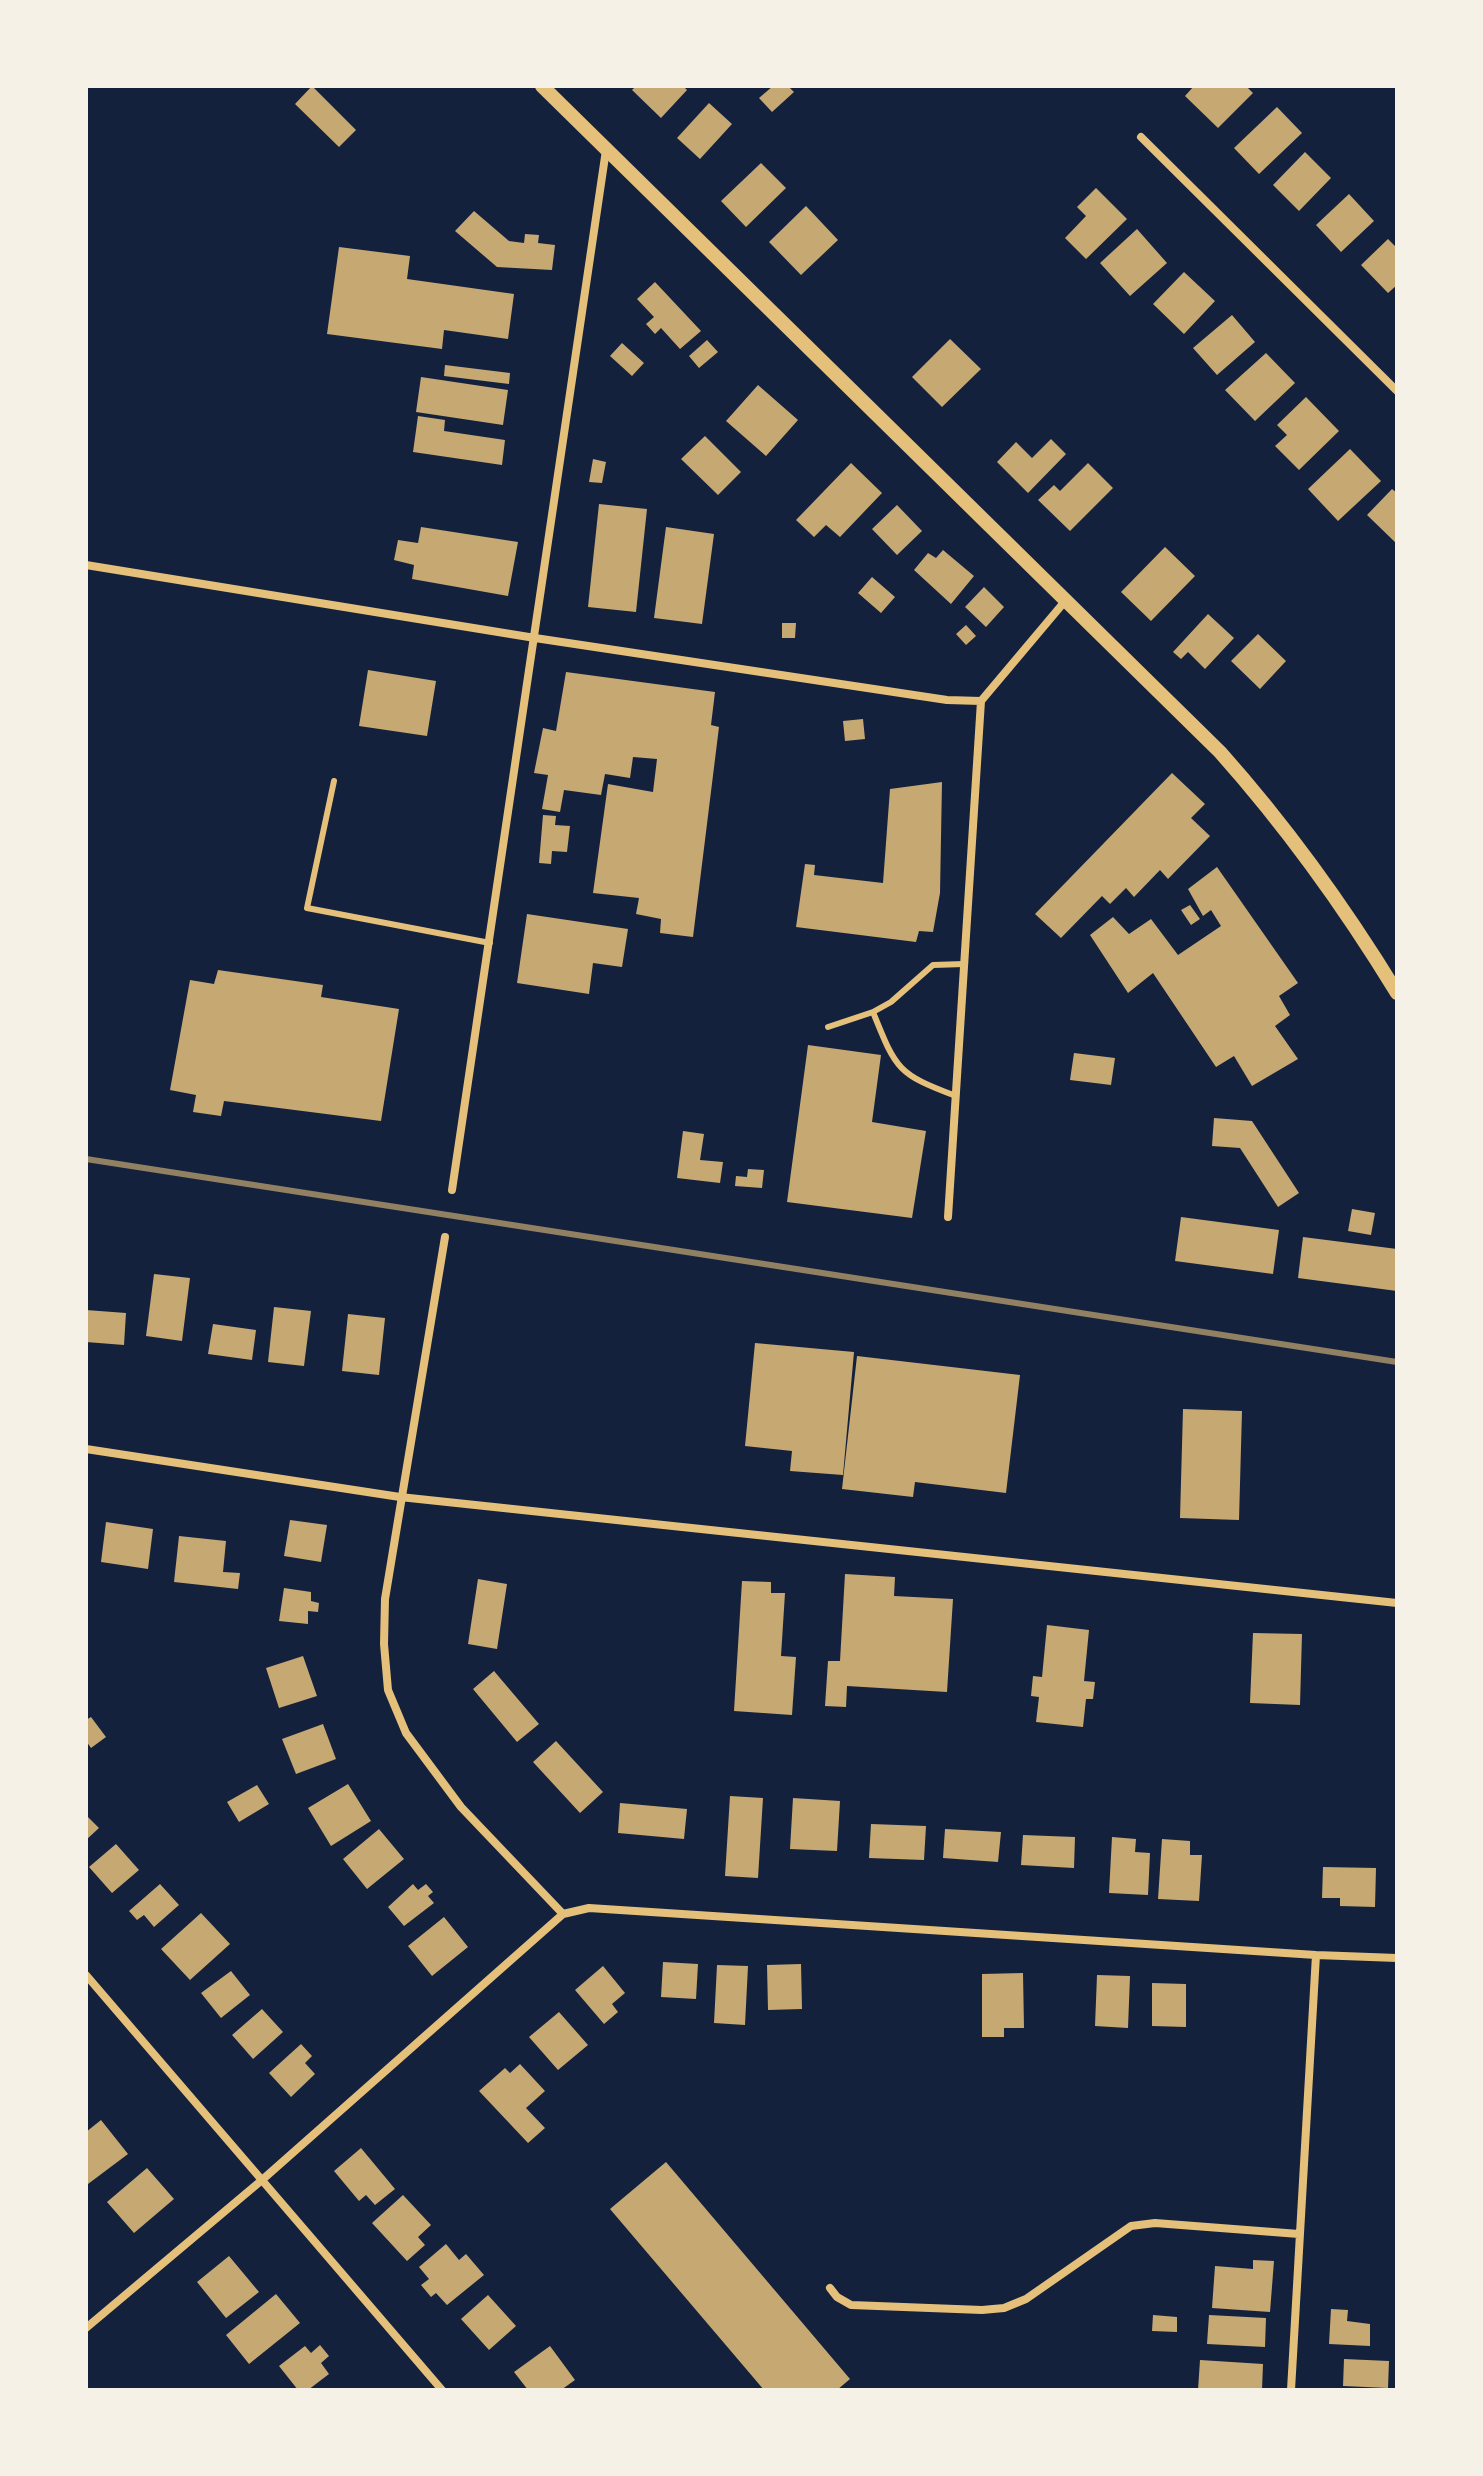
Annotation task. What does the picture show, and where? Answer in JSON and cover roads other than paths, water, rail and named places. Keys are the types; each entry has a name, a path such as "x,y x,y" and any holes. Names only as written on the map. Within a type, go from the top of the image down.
{"street":[{"path":"542,86 1220,752 1252,787 1319,878 1397,993"},
{"path":"1141,137 1397,391"},
{"path":"452,1190 606,150"},
{"path":"86,565 535,638 947,700 981,701"},
{"path":"948,1217 981,701 1066,600"},
{"path":"445,1237 385,1599 384,1644 388,1690 406,1733 461,1807 563,1914"},
{"path":"86,1449 400,1497 1397,1603"},
{"path":"86,2328 262,2180 563,1914 589,1908 1397,1958"},
{"path":"1291,2390 1316,1955"},
{"path":"86,1975 442,2390"},
{"path":"830,2288 837,2297 851,2305 982,2310 1004,2308 1026,2299 1131,2226 1155,2223 1299,2234"}],"lane":[{"path":"334,781 307,908 490,943"},
{"path":"828,1027 873,1012 891,1002 933,965 964,964"},
{"path":"873,1012 889,1052 905,1074 922,1084 956,1096"}],"railway":[{"path":"86,1159 1397,1362"}]}
